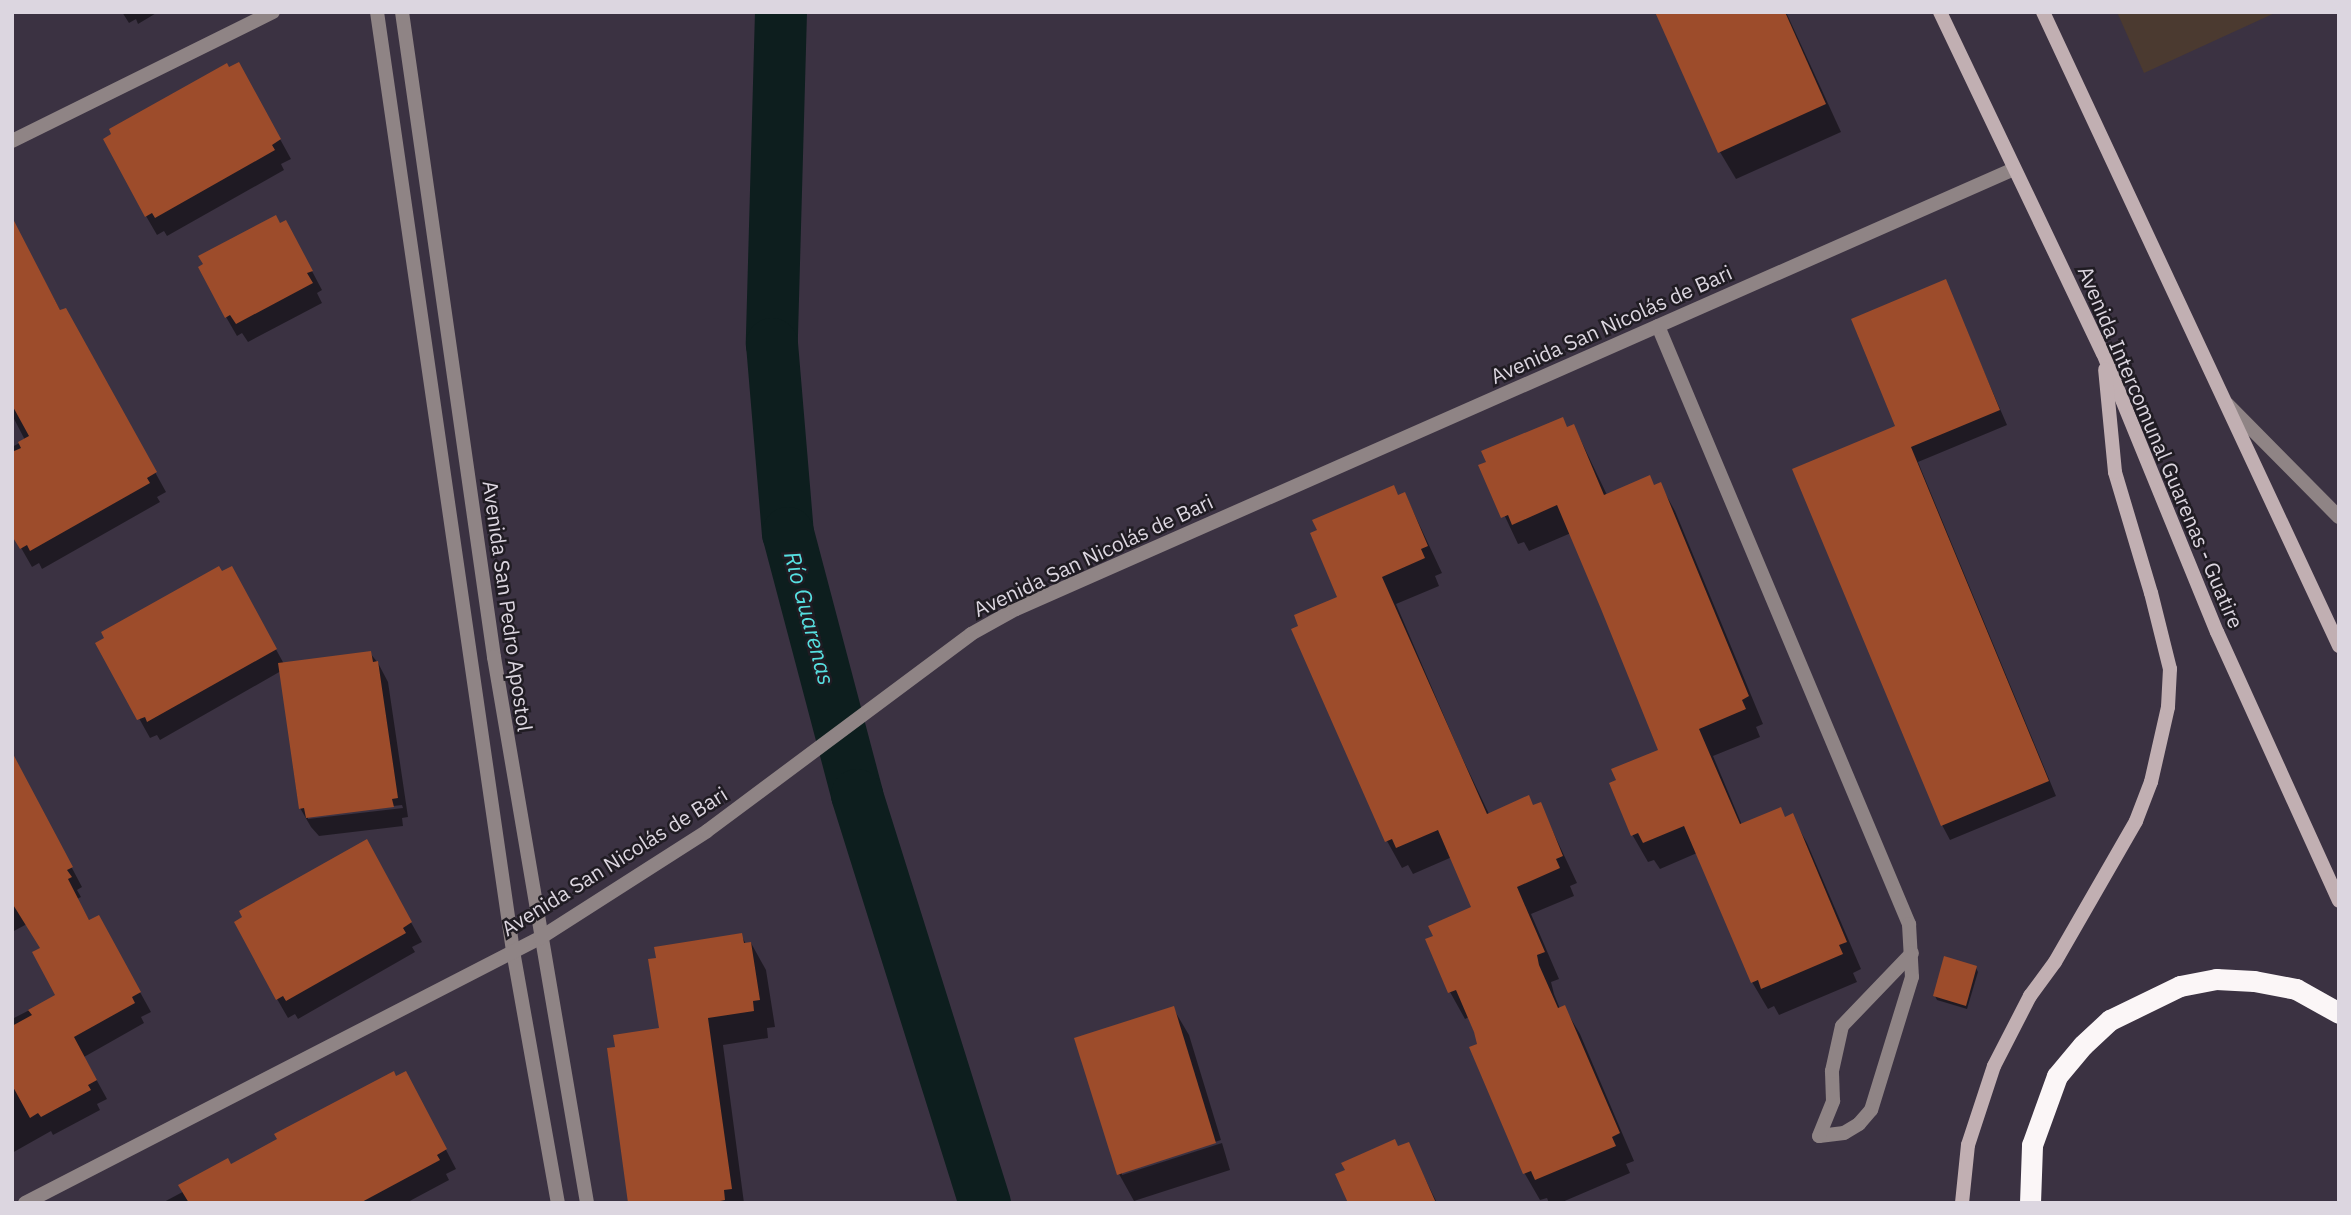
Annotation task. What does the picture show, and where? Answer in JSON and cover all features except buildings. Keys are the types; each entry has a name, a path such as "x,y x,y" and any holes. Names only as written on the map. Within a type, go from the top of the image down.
{"highway":[{"path":"2030,1203 2032,1145 2057,1076 2083,1045 2110,1020 2180,986 2216,979 2254,981 2296,989 2339,1013"}],"main road":[{"name":"Avenida Intercomunal Guarenas - Guatire","path":"1940,12 2103,353 2217,632 2339,901"},
{"path":"2043,12 2220,397 2339,646"},
{"path":"1962,1203 1968,1145 1994,1066 2030,996 2054,962 2136,821 2151,782 2168,707 2170,669 2148,582 2115,472 2103,353"}],"street":[{"path":"12,141 273,12"},
{"name":"Avenida San Pedro Apostol","path":"377,12 513,951 558,1203"},
{"name":"Avenida San Pedro Apostol","path":"402,12 494,657 587,1203"},
{"name":"Avenida San Nicolás de Bari","path":"24,1203 540,938 707,831 971,634 1016,609 2014,169"},
{"path":"1658,326 1909,924 1912,953 1909,988 1871,1110 1859,1124 1844,1133 1819,1136 1833,1101 1832,1071 1842,1026 1912,953"},
{"path":"2220,397 2339,517"}],"shaded area":[{"path":"2117,12 2277,12 2144,73"}],"waterway":[{"name":"Río Guarenas","path":"781,12 772,344 788,533 857,795 985,1203"}]}
